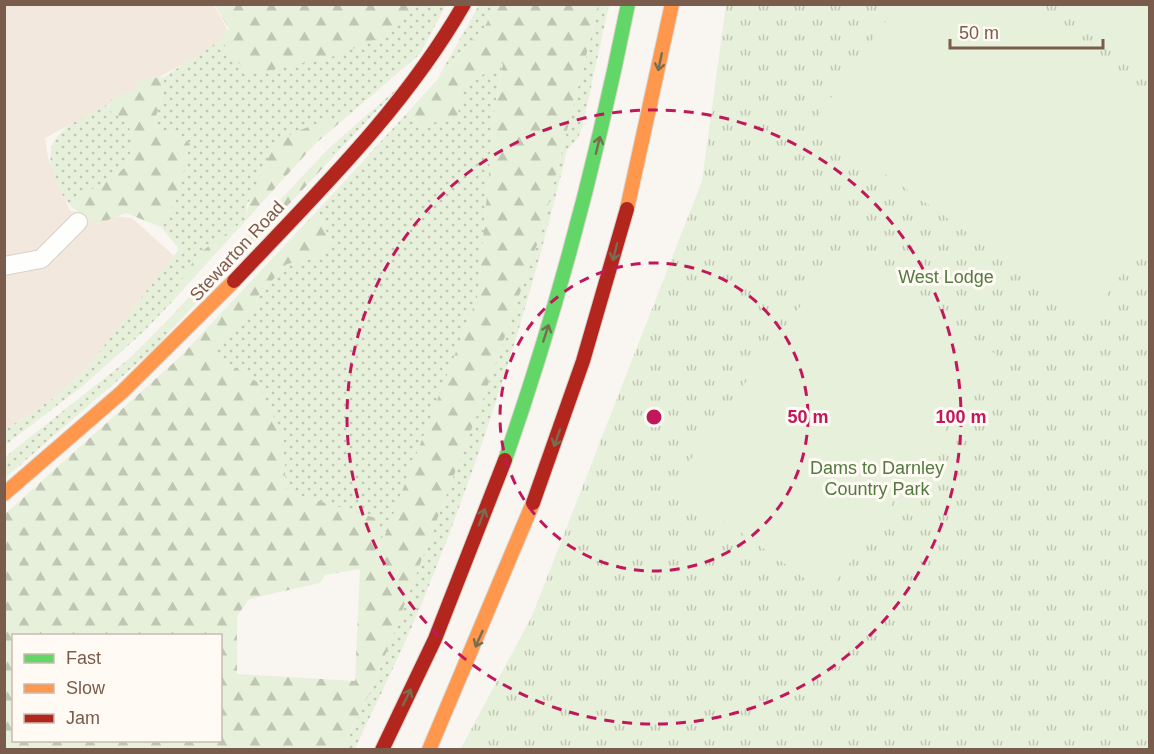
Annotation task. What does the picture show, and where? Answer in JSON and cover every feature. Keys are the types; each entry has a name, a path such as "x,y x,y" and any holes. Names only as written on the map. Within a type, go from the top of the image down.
{"main road":[{"name":"Stewarton Road","path":"4,494 87,425 219,298 400,101 434,57 464,4"},
{"path":"382,750 434,639 505,456 536,366 581,213 615,74 628,4"},
{"path":"429,750 511,562 584,356 612,265 644,138 672,4"}],"street":[{"path":"4,266 41,259 78,222"}],"shaded area":[{"path":"5,5 214,5 232,38 45,138 48,158 70,211 132,218 174,256 87,368 55,397 5,430"}],"green space":[{"path":"497,4 599,5 541,233 483,399 375,682 342,749 5,749 5,514 180,357 318,210 330,241 321,257 287,264 258,296 257,308 209,350 257,382 283,436 286,491 379,519 382,543 478,295 495,105 503,63 465,85 457,117 420,126 408,112 484,28","holes":["360,569 355,681 237,674 237,616 249,599 320,583 325,575"]},
{"path":"215,5 418,5 379,38 335,56 248,75 221,40 229,29"},
{"path":"418,5 446,5 420,54 350,114 295,134 247,204 245,220 198,254 171,303 144,331 84,385 5,445 5,430 55,397 87,368 179,249 161,227 178,196 179,133 160,132 155,119 164,77 221,40 248,75"},
{"path":"479,5 497,5 484,28 438,78"},
{"path":"599,5 609,5 583,124 578,138 567,150 519,328 461,503 416,617 355,749 342,750 375,682 483,399 541,233"},
{"name":"Dams to Darnley Country Park","path":"726,5 1149,5 1149,749 460,750 532,616 702,181"},
{"path":"897,5 1024,5 1149,93 1149,235 1090,319 813,123"},
{"path":"1054,5 1149,5 1149,72"},
{"path":"503,62 495,105 478,295 382,544 378,519 286,491 283,436 209,350 257,308 258,296 287,264 321,257 330,241 318,210 408,112 420,126 465,85"},
{"path":"164,77 155,119 160,132 179,133 190,144 178,196 161,227 126,213 100,223 102,227 73,208 78,195 107,182 122,170 127,162 132,145 131,132 120,117 108,110 111,99 139,88 136,80"},
{"path":"400,86 335,155 328,149"},
{"path":"108,104 108,110 120,117 131,132 132,145 128,160 124,168 112,178 78,195 73,208 58,187 50,158 52,147 57,137 74,122"},
{"path":"350,114 316,143 170,304 179,284 198,254 245,220 258,180 268,158 278,144 293,133"},
{"path":"328,149 335,155 170,331 162,326"},
{"path":"844,245 998,356 827,594 673,484"},
{"path":"162,326 170,331 155,348 5,478 5,457 130,358"}],"traffic: fast":[{"path":"505,460 559,291 603,120 628,4"}],"traffic: slow":[{"path":"627,209 672,4"},
{"path":"4,494 122,392 234,281"},
{"path":"429,750 533,503"}],"traffic: jam":[{"path":"234,281 327,183 386,115 414,79 464,4"},
{"path":"533,503 583,361 627,209"},
{"path":"382,750 435,639 505,460"}],"park label":[{"name":"West Lodge","path":"946,277"}]}
